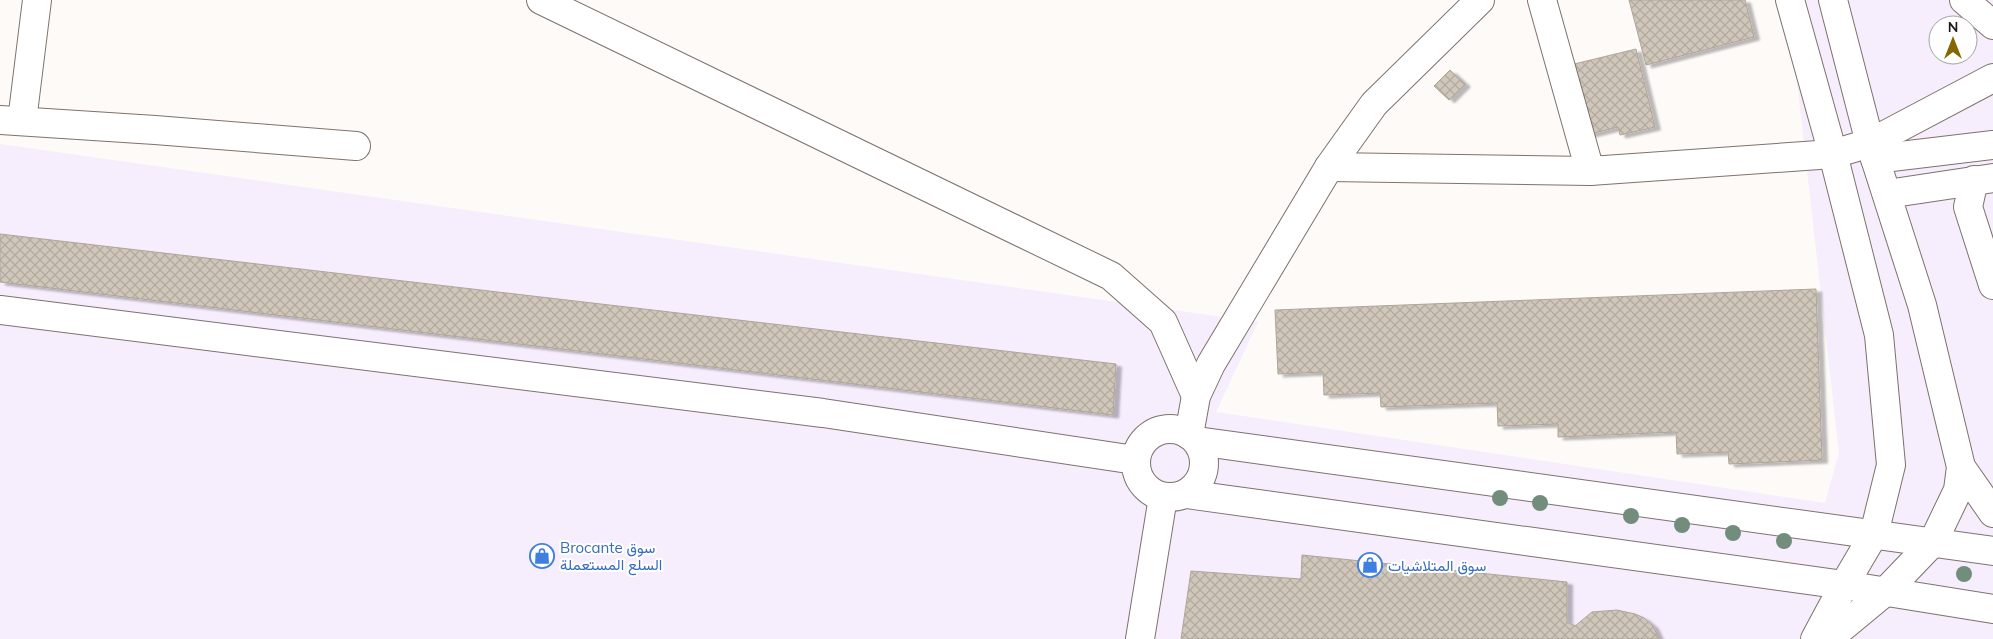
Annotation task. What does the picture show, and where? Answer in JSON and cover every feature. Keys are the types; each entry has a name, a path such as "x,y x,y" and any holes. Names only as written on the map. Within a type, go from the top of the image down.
{"street":[{"path":"37,0 11,121 356,146"},
{"path":"541,0 1111,276 1163,322 1196,396"},
{"path":"1174,495 1198,484 1204,470 1204,455 1193,438 1196,396 1211,364 1329,167 1374,104 1480,0"},
{"path":"1542,0 1590,171"},
{"path":"1790,0 1833,154 1879,335 1892,465 1874,534 1814,639"},
{"path":"1833,0 1873,151 1922,305 1961,466 1993,513"},
{"path":"1964,0 1993,25"},
{"path":"1873,151 1993,78"},
{"path":"1329,167 1590,171 1873,151 1993,145"},
{"path":"1887,194 1983,179"},
{"path":"1983,179 1968,207 1993,285"},
{"path":"0,310 823,413 1135,460"},
{"path":"1993,550 1193,438 1178,430 1166,428 1155,432 1145,439 1138,449 1135,460 1137,473 1142,484 1152,492 1844,585 1993,609"},
{"path":"1828,639 1885,592 1934,542 1958,490 1961,466"},
{"path":"1140,639 1174,495"}],"shaded area":[{"path":"1785,0 1993,0 1993,639 0,639 0,144 1258,322 1216,412 1825,503 1839,453 1790,20"}],"building":[{"path":"1629,0 1745,0 1754,37 1646,65"},
{"path":"1636,49 1655,127 1620,135 1618,127 1586,135 1570,65"},
{"path":"1450,70 1465,84 1449,100 1434,86"},
{"path":"0,234 1116,364 1113,415 0,282"},
{"path":"1816,289 1822,460 1729,464 1728,452 1677,454 1676,432 1558,437 1558,424 1498,426 1497,403 1381,407 1380,393 1324,395 1323,372 1278,374 1275,310"},
{"path":"1302,555 1567,582 1567,622 1575,626 1592,612 1617,610 1644,618 1653,626 1659,639 1181,639 1191,571 1301,579"}],"place":[{"name":"Brocante سوق السلع المستعملة","path":"542,556"},
{"name":"سوق المتلاشيات","path":"1370,565"}]}
